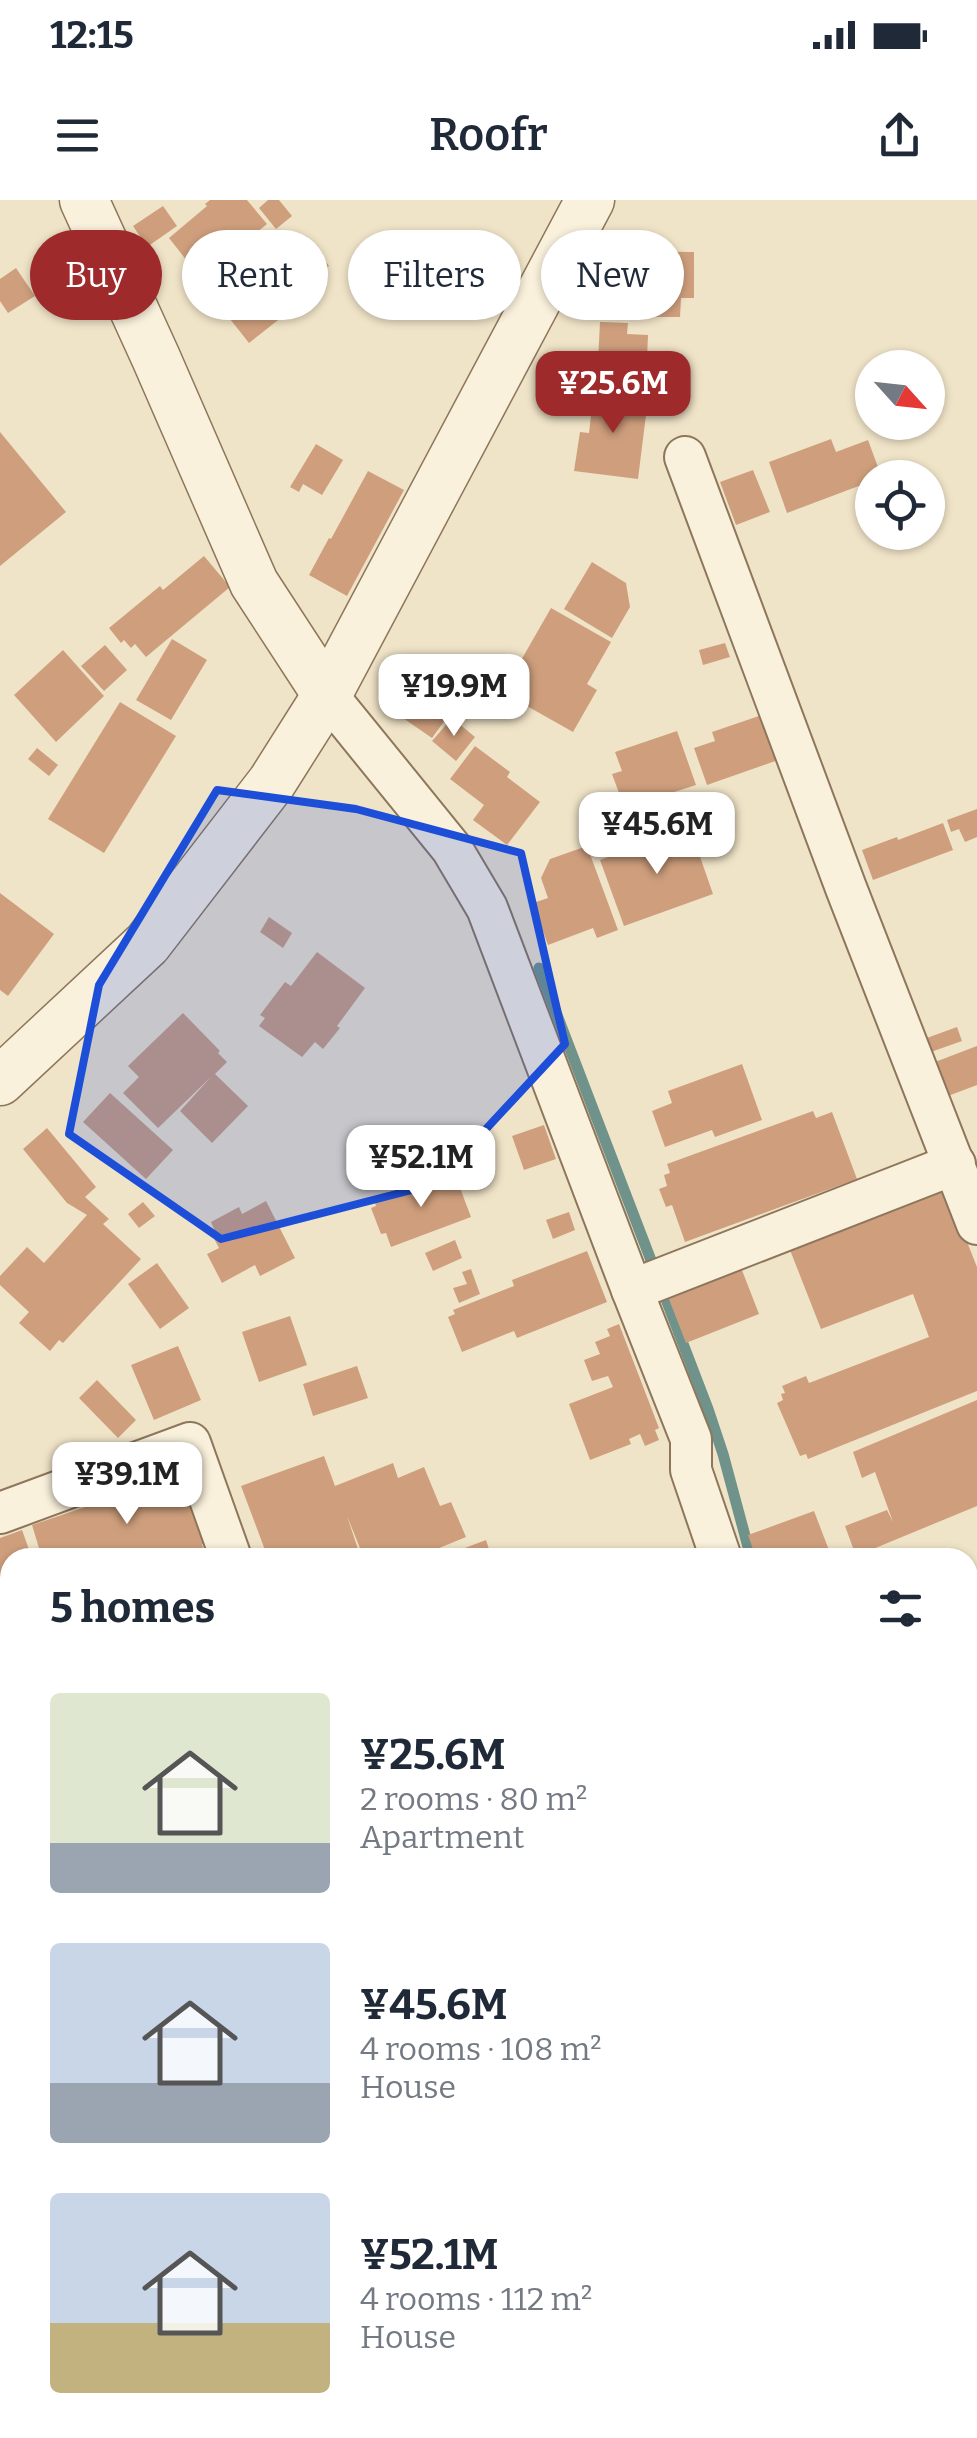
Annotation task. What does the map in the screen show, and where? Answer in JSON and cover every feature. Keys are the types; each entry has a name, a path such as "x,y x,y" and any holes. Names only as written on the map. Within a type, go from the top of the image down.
{"street":[{"path":"84,200 254,583 327,696 452,849 487,908 647,1284 691,1439 691,1470 718,1548"},
{"path":"0,1082 146,944 272,782 327,696 590,200"},
{"path":"685,456 854,907 963,1166 977,1224"},
{"path":"647,1284 963,1166"},
{"path":"0,1513 190,1443 227,1548"}],"highlighted area":[{"path":"217,790 356,809 521,853 565,1044 435,1184 221,1239 69,1134 99,985"}],"building":[{"path":"210,200 247,200 267,224 260,230 182,230 182,255 169,238"},
{"path":"268,200 279,200 292,216 276,229 259,208"},
{"path":"163,206 177,226 162,236 162,230 136,230 133,226"},
{"path":"684,252 694,252 694,298 684,298"},
{"path":"16,268 30,289 30,299 8,313 0,301 0,279"},
{"path":"231,320 278,320 249,343"},
{"path":"600,322 628,323 627,334 648,335 646,383 597,381"},
{"path":"545,356 574,357 573,386 544,385"},
{"path":"594,389 648,399 638,479 574,471 580,432 589,433"},
{"path":"0,432 66,512 0,566"},
{"path":"831,439 836,452 868,440 875,460 855,460 855,487 787,513 769,462"},
{"path":"316,444 343,460 322,495 303,484 299,492 290,487"},
{"path":"753,470 770,512 736,525 720,482"},
{"path":"368,471 404,490 347,596 309,575"},
{"path":"204,556 230,587 146,657 135,644 131,648 124,640 121,643 109,628"},
{"path":"592,562 626,583 630,607 612,638 564,609"},
{"path":"551,608 611,642 587,684 597,690 573,732 511,697 514,692 495,680 501,670 512,676"},
{"path":"172,639 207,660 171,720 136,700"},
{"path":"725,643 730,657 703,665 699,650"},
{"path":"105,645 127,670 104,691 81,666"},
{"path":"63,650 104,696 56,742 14,695"},
{"path":"423,672 461,698 432,738 400,716 404,711 398,707"},
{"path":"120,702 176,736 104,853 48,819"},
{"path":"765,714 781,759 707,785 694,748 715,741 712,732"},
{"path":"452,718 475,737 456,761 432,741"},
{"path":"677,731 696,785 634,805 633,801 623,804 612,774 622,771 615,752"},
{"path":"475,746 510,772 507,777 540,802 507,845 473,820 484,805 450,779"},
{"path":"37,748 58,765 49,776 28,759"},
{"path":"977,809 977,837 965,842 959,829 951,832 947,820"},
{"path":"943,823 953,850 873,880 862,850"},
{"path":"690,828 713,894 624,926 600,860"},
{"path":"587,846 618,930 597,938 593,928 548,945 533,903 548,898 541,878 550,859"},
{"path":"0,893 54,934 8,996 0,990"},
{"path":"269,917 292,933 283,948 260,932"},
{"path":"317,952 365,988 323,1049 315,1042 302,1057 259,1026 265,1018 260,1015 285,982 291,986"},
{"path":"183,1013 227,1062 215,1074 248,1106 212,1143 180,1111 211,1077 158,1128 123,1093 139,1077 128,1066"},
{"path":"957,1027 962,1041 928,1053 924,1039"},
{"path":"977,1046 977,1085 948,1096 935,1062"},
{"path":"742,1064 762,1120 715,1137 712,1130 665,1147 652,1111 672,1103 668,1091"},
{"path":"110,1093 173,1150 146,1179 83,1122"},
{"path":"813,1111 816,1118 832,1112 857,1179 685,1242 672,1205 666,1207 659,1189 667,1186 667,1164"},
{"path":"544,1125 556,1159 524,1170 512,1136"},
{"path":"47,1128 96,1187 85,1197 109,1219 103,1224 141,1259 63,1343 59,1340 50,1351 19,1323 29,1312 0,1285 0,1276 27,1247 44,1263 87,1215 67,1203 23,1149"},
{"path":"454,1172 471,1217 391,1247 371,1208 375,1203"},
{"path":"946,1189 977,1267 977,1391 808,1459 806,1454 800,1456 777,1403 783,1400 782,1386 806,1376 809,1383 929,1337 913,1294 821,1329 790,1250"},
{"path":"266,1201 295,1258 260,1276 255,1265 222,1283 207,1254 219,1248 211,1233 215,1231 211,1222 239,1207 242,1214"},
{"path":"143,1202 155,1216 139,1228 128,1214"},
{"path":"569,1212 575,1230 553,1239 546,1220"},
{"path":"455,1240 462,1258 433,1271 425,1253"},
{"path":"587,1251 607,1302 517,1338 514,1331 462,1352 448,1317 455,1314 453,1310 514,1286 512,1280"},
{"path":"157,1263 189,1308 160,1329 128,1284"},
{"path":"740,1265 759,1314 686,1343 667,1294"},
{"path":"471,1269 480,1294 459,1303 453,1288 467,1284 462,1272"},
{"path":"290,1316 307,1365 259,1382 242,1332"},
{"path":"619,1324 659,1428 655,1430 659,1440 645,1446 640,1434 629,1439 631,1444 590,1460 569,1404 613,1387 608,1376 592,1381 584,1360 600,1354 595,1342 610,1336 607,1329"},
{"path":"178,1346 201,1400 154,1420 131,1365"},
{"path":"357,1366 368,1398 313,1416 303,1384"},
{"path":"97,1380 136,1420 118,1438 79,1398"},
{"path":"977,1400 977,1506 875,1548 853,1548 845,1526 887,1510 893,1522 875,1472 862,1478 853,1452"},
{"path":"324,1456 335,1486 393,1463 398,1478 424,1467 440,1506 451,1502 466,1537 439,1548 360,1548 347,1516 358,1548 264,1548 241,1486"},
{"path":"174,1477 178,1488 186,1485 206,1543 203,1548 39,1548 32,1525"},
{"path":"814,1511 828,1548 753,1548 748,1535"},
{"path":"22,1530 28,1548 0,1548 0,1538"},
{"path":"486,1540 489,1548 465,1548"}],"waterway":[{"path":"539,968 708,1409 748,1548"}]}
